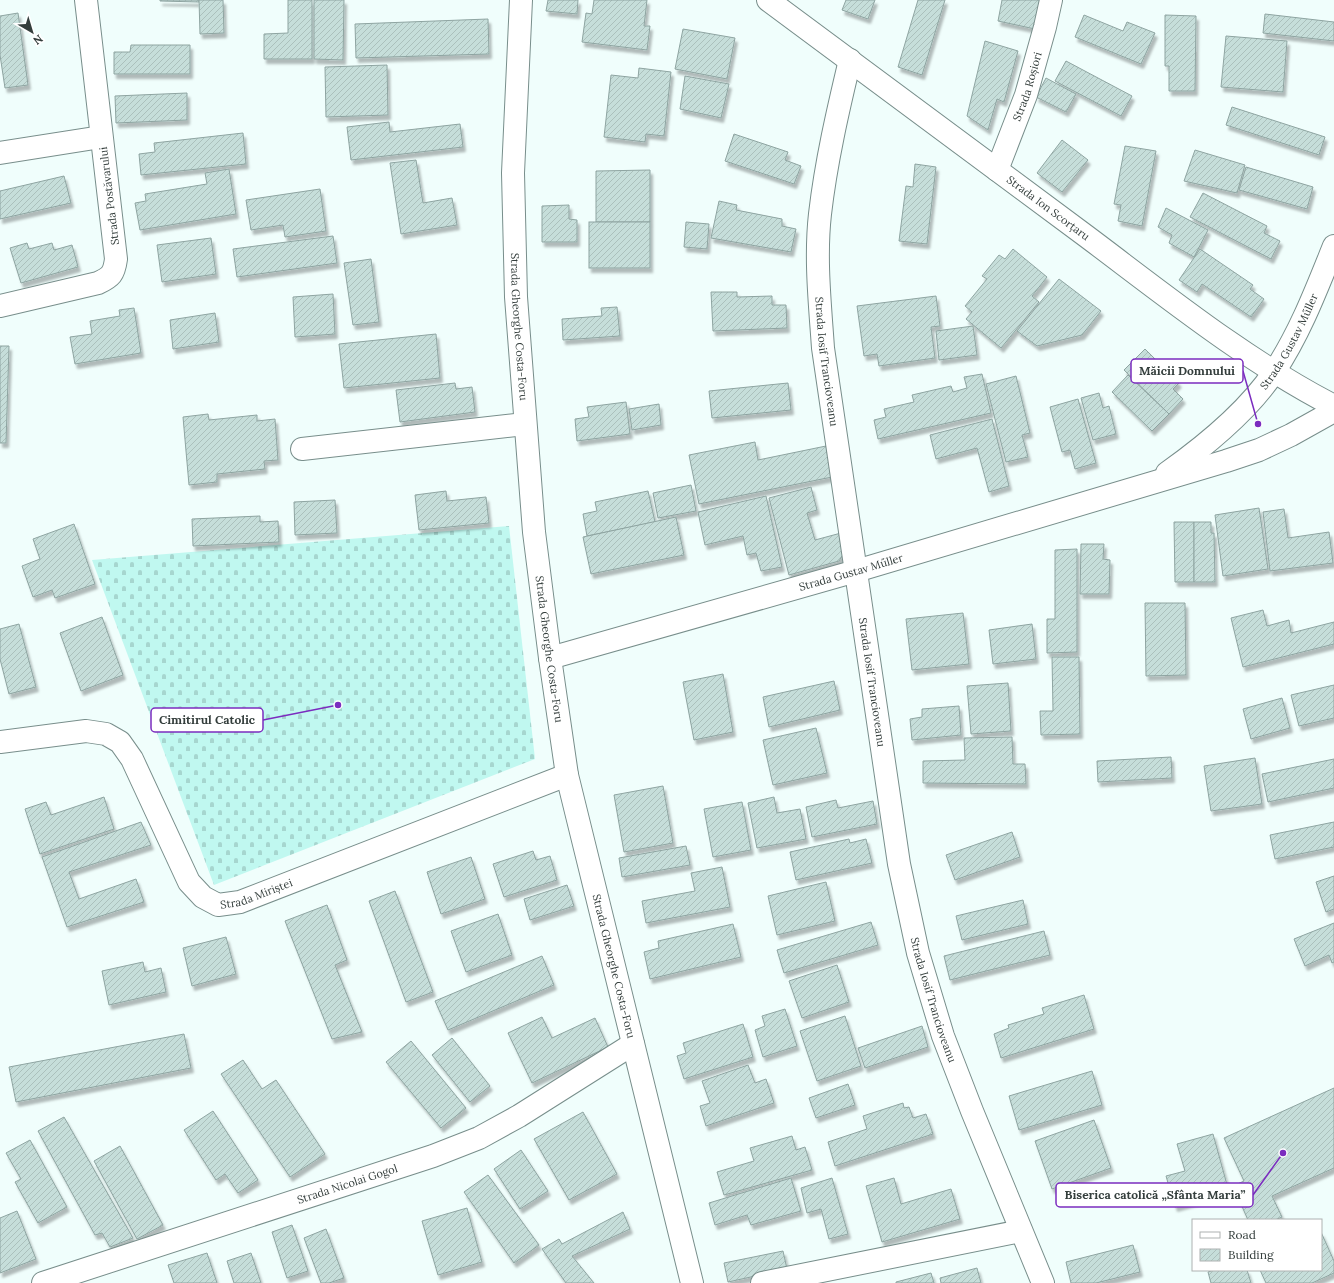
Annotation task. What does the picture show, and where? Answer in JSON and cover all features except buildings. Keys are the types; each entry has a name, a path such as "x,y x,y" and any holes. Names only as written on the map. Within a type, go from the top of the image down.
{"street":[{"name":"Strada Postăvarului","path":"0,306 98,283 108,278 114,271 116,259 86,0"},
{"name":"Strada Gheorghe Costa-Foru","path":"521,0 513,173 516,297 534,532 550,658 567,775 692,1283"},
{"name":"Strada Ion Scorțaru","path":"768,0 998,170 1194,318 1293,384 1334,406"},
{"name":"Strada Roșiori","path":"998,170 1026,95 1051,0"},
{"name":"Strada Iosif Trancioveanu","path":"850,60 835,120 820,214 818,274 824,348 899,864 918,953 943,1036 972,1111 1043,1283"},
{"path":"0,153 101,137"},
{"name":"Strada Gustav Műller","path":"1151,485 1195,453 1219,432 1258,393 1274,372 1290,346 1334,246"},
{"name":"Strada Gustav Műller","path":"550,658 1151,485 1260,450 1334,411"},
{"path":"302,449 525,424"},
{"name":"Strada Miriștei","path":"0,742 86,731 106,734 120,742 132,759 189,882 203,897 218,905 240,902 567,775"},
{"name":"Strada Nicolai Gogol","path":"43,1283 434,1156 479,1138 519,1116 633,1044"},
{"path":"762,1283 1021,1230"}],"green space":[{"path":"509,526 535,759 214,885 92,560"}],"place":[{"name":"Măicii Domnului","path":"1258,424"},
{"name":"Cimitirul Catolic","path":"338,705"},
{"name":"Biserica catolică „Sfânta Maria”","path":"1283,1153"}]}
